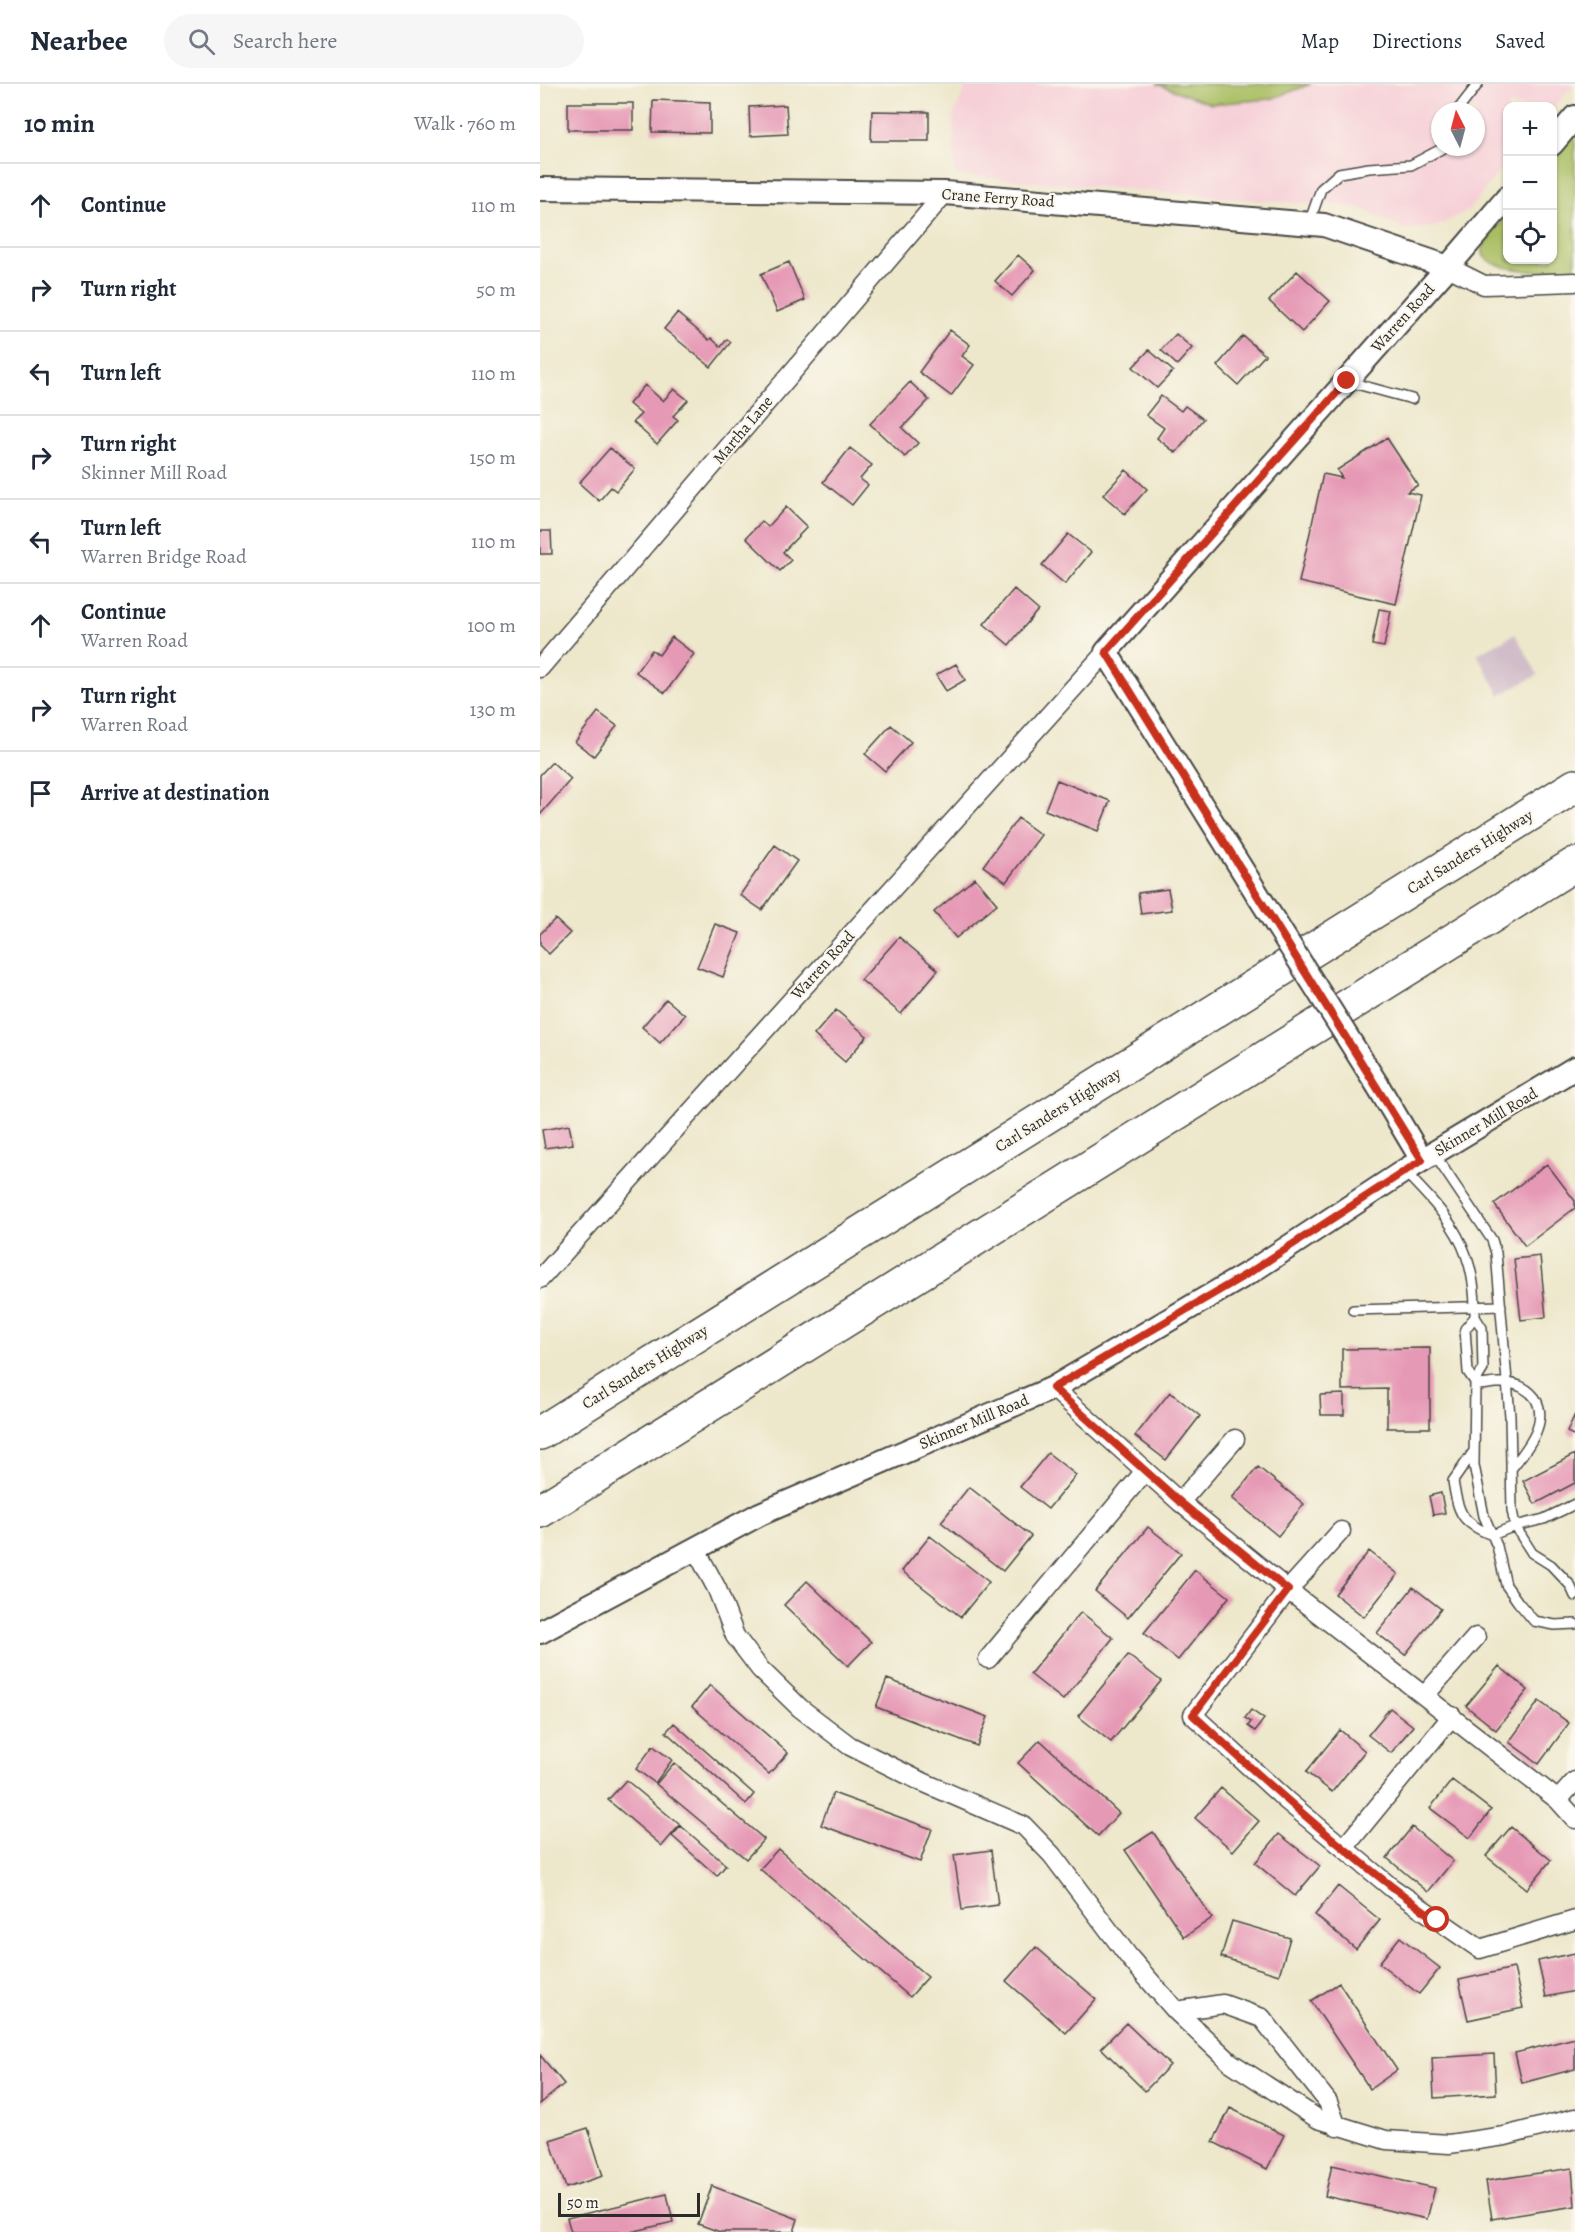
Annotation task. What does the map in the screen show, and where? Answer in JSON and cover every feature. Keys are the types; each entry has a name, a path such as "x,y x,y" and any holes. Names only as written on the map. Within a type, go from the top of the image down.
{"highway":[{"name":"Carl Sanders Highway","path":"540,1433 1575,786"},
{"path":"540,1511 1575,864"}],"street":[{"path":"1557,138 1575,117"},
{"name":"Crane Ferry Road","path":"540,189 945,193 1309,223 1324,225 1448,267"},
{"name":"Martha Lane","path":"540,668 945,193"},
{"name":"Warren Road","path":"540,1279 1106,652 1503,203"},
{"path":"1448,267 1484,285 1575,282"},
{"path":"1106,652 1378,1086 1420,1162"},
{"name":"Skinner Mill Road","path":"540,1632 760,1514 1053,1388 1252,1271 1420,1162 1575,1068"},
{"path":"1053,1388 1180,1502 1288,1590 1558,1800 1575,1819"},
{"path":"1180,1502 1235,1439"},
{"path":"988,1659 1144,1472"},
{"path":"1341,1531 1288,1590 1193,1715 1287,1801 1392,1888 1480,1949 1575,1920"},
{"path":"695,1548 717,1589 735,1636 759,1669 800,1708 850,1746 918,1780 1024,1826 1052,1855 1129,1957 1176,2011 1230,2062 1318,2119 1337,2127 1386,2139 1449,2144 1505,2136 1575,2118"},
{"path":"1425,1695 1476,1637"},
{"path":"1344,1848 1452,1716"},
{"path":"1558,1800 1575,1781"},
{"path":"1176,2011 1223,2004 1262,2018 1328,2102 1337,2127"}],"lane":[{"path":"1464,102 1478,84"},
{"path":"1309,223 1321,189 1339,173 1411,165 1431,154"},
{"path":"1347,381 1412,399"},
{"path":"1420,1162 1492,1240 1496,1253 1508,1383 1512,1510 1515,1526 1532,1553 1551,1565 1570,1585 1575,1596"},
{"path":"1420,1162 1439,1207 1467,1253 1472,1268 1475,1312 1482,1328 1483,1369 1475,1383 1474,1465 1484,1516 1497,1546 1506,1585 1534,1621 1555,1625 1575,1624"},
{"path":"1353,1310 1475,1312 1501,1306"},
{"path":"1475,1312 1465,1329 1468,1371 1475,1383"},
{"path":"1475,1383 1508,1383 1524,1387 1539,1405 1540,1417 1536,1432 1527,1449 1511,1469"},
{"path":"1474,1450 1454,1481 1456,1500 1464,1518 1472,1527 1492,1535 1515,1526 1544,1519 1575,1504"}],"shaded area":[{"path":"967,84 1574,84 1557,104 1557,102 1503,102 1503,166 1469,210 1435,227 1404,229 1358,207 955,175 953,116"},
{"path":"1515,634 1538,675 1500,695 1477,654"}],"green space":[{"path":"1157,84 1311,84 1271,99 1211,104"},
{"path":"1575,132 1575,273 1521,270 1493,263 1485,257 1483,249 1503,220 1503,264 1557,264 1557,155"}],"building":[{"path":"653,100 710,102 710,133 652,132"},
{"path":"568,103 633,103 633,130 568,130"},
{"path":"786,105 788,134 750,136 749,107"},
{"path":"872,111 929,112 929,141 871,141"},
{"path":"1018,255 1035,270 1012,296 995,281"},
{"path":"789,262 805,300 777,312 761,274"},
{"path":"1297,271 1330,301 1302,332 1269,301"},
{"path":"677,313 721,347 727,339 731,342 711,367 664,329"},
{"path":"950,330 970,345 962,356 974,365 951,396 919,372"},
{"path":"1176,334 1192,348 1177,365 1161,350"},
{"path":"1243,336 1265,355 1238,385 1217,366"},
{"path":"1149,350 1173,371 1157,388 1133,367"},
{"path":"910,382 929,400 902,428 918,443 905,457 870,424"},
{"path":"645,385 663,401 674,389 688,400 673,416 678,420 657,444 633,422 641,414 629,404"},
{"path":"1161,396 1181,411 1185,406 1203,419 1176,453 1157,438 1164,428 1146,415"},
{"path":"1387,438 1418,485 1407,492 1421,495 1396,604 1299,582 1323,474 1342,478 1337,470"},
{"path":"610,448 635,469 616,491 611,487 599,501 579,483"},
{"path":"850,448 872,465 860,479 868,485 852,505 823,482"},
{"path":"1126,470 1147,489 1125,514 1103,495"},
{"path":"786,507 807,527 783,552 791,560 780,571 746,538 762,521 768,527"},
{"path":"540,531 551,531 552,554 540,554"},
{"path":"1068,534 1091,552 1065,584 1042,565"},
{"path":"1014,589 1038,610 1009,645 984,624"},
{"path":"1379,609 1391,611 1384,647 1372,645"},
{"path":"672,637 694,654 665,693 636,672 652,650 659,655"},
{"path":"956,664 965,680 946,691 936,675"},
{"path":"598,712 617,726 594,756 575,742"},
{"path":"891,725 911,742 885,771 865,754"},
{"path":"552,762 571,779 540,815 540,775"},
{"path":"1057,780 1110,801 1098,831 1045,810"},
{"path":"1018,818 1041,835 1006,882 983,866"},
{"path":"775,845 797,861 762,910 740,895"},
{"path":"975,878 997,904 956,938 934,912"},
{"path":"1168,889 1172,910 1141,914 1138,893"},
{"path":"555,919 570,933 549,954 540,945 540,934"},
{"path":"715,924 740,933 723,977 697,967"},
{"path":"899,937 938,970 901,1014 861,980"},
{"path":"666,999 685,1015 660,1043 642,1027"},
{"path":"836,1010 867,1036 845,1062 814,1035"},
{"path":"569,1125 573,1144 545,1148 542,1130"},
{"path":"1547,1164 1575,1201 1575,1208 1525,1246 1494,1204"},
{"path":"1540,1256 1546,1317 1521,1320 1514,1259"},
{"path":"1430,1348 1430,1428 1387,1428 1387,1389 1342,1390 1342,1349"},
{"path":"1170,1392 1200,1416 1166,1460 1135,1436"},
{"path":"1344,1394 1344,1415 1321,1415 1320,1395"},
{"path":"1575,1414 1575,1436 1567,1432"},
{"path":"1048,1453 1076,1475 1048,1509 1020,1487"},
{"path":"1575,1454 1575,1483 1535,1504 1523,1481"},
{"path":"1258,1467 1304,1504 1278,1536 1232,1498"},
{"path":"969,1487 1031,1536 1003,1571 941,1522"},
{"path":"1441,1493 1445,1513 1433,1515 1429,1496"},
{"path":"1148,1527 1181,1553 1128,1618 1095,1591"},
{"path":"930,1536 989,1582 961,1617 902,1571"},
{"path":"1369,1551 1398,1574 1364,1617 1335,1594"},
{"path":"1195,1570 1229,1597 1178,1660 1144,1633"},
{"path":"807,1581 871,1642 848,1666 784,1605"},
{"path":"1413,1587 1441,1609 1405,1655 1377,1633"},
{"path":"1081,1612 1113,1638 1063,1700 1030,1674"},
{"path":"1128,1655 1161,1681 1111,1742 1078,1716"},
{"path":"1499,1666 1528,1690 1496,1730 1466,1706"},
{"path":"887,1679 988,1717 977,1746 876,1707"},
{"path":"710,1685 788,1753 769,1774 692,1707"},
{"path":"1539,1701 1569,1723 1539,1764 1509,1742"},
{"path":"1390,1708 1413,1726 1391,1753 1368,1735"},
{"path":"1251,1710 1264,1719 1255,1731 1248,1726 1251,1722 1245,1718"},
{"path":"674,1723 754,1794 746,1804 666,1732"},
{"path":"1340,1730 1365,1751 1332,1792 1306,1772"},
{"path":"1040,1740 1119,1813 1098,1836 1018,1763"},
{"path":"653,1746 672,1760 655,1783 636,1769"},
{"path":"674,1763 764,1839 746,1859 656,1784"},
{"path":"626,1780 680,1825 662,1846 608,1800"},
{"path":"1452,1780 1491,1810 1470,1838 1430,1808"},
{"path":"1221,1788 1259,1821 1233,1851 1195,1818"},
{"path":"833,1793 932,1829 920,1862 821,1825"},
{"path":"681,1826 726,1865 717,1876 672,1836"},
{"path":"1412,1827 1453,1861 1428,1892 1387,1858"},
{"path":"1511,1827 1551,1860 1527,1889 1486,1856"},
{"path":"1153,1832 1212,1918 1184,1937 1125,1850"},
{"path":"1279,1834 1320,1866 1295,1896 1255,1863"},
{"path":"778,1849 928,1977 910,1997 760,1869"},
{"path":"991,1850 998,1905 962,1910 954,1855"},
{"path":"1338,1886 1380,1920 1356,1949 1315,1915"},
{"path":"1232,1921 1290,1938 1279,1975 1221,1957"},
{"path":"1400,1937 1440,1968 1419,1994 1379,1963"},
{"path":"1036,1947 1096,1999 1066,2033 1006,1981"},
{"path":"1575,1953 1575,1991 1546,1997 1538,1961"},
{"path":"1514,1968 1523,2008 1468,2020 1459,1980"},
{"path":"1339,1983 1397,2070 1370,2089 1311,2001"},
{"path":"1126,2023 1170,2065 1145,2091 1101,2048"},
{"path":"1575,2038 1575,2069 1522,2083 1515,2053"},
{"path":"1494,2054 1496,2094 1434,2098 1432,2058"},
{"path":"540,2055 564,2084 540,2104"},
{"path":"1230,2108 1284,2135 1267,2169 1213,2142"},
{"path":"588,2128 603,2176 566,2188 550,2140"},
{"path":"1332,2165 1435,2188 1427,2219 1325,2196"},
{"path":"1572,2168 1575,2206 1492,2219 1486,2181"},
{"path":"712,2186 798,2219 794,2232 720,2232 698,2224"},
{"path":"667,2194 673,2222 631,2232 571,2232 567,2218"}],"route":[{"path":"1347,381 1106,652 1422,1160 1252,1271 1053,1388 1144,1472 1288,1590 1193,1715 1287,1801 1392,1888 1437,1920"}]}
